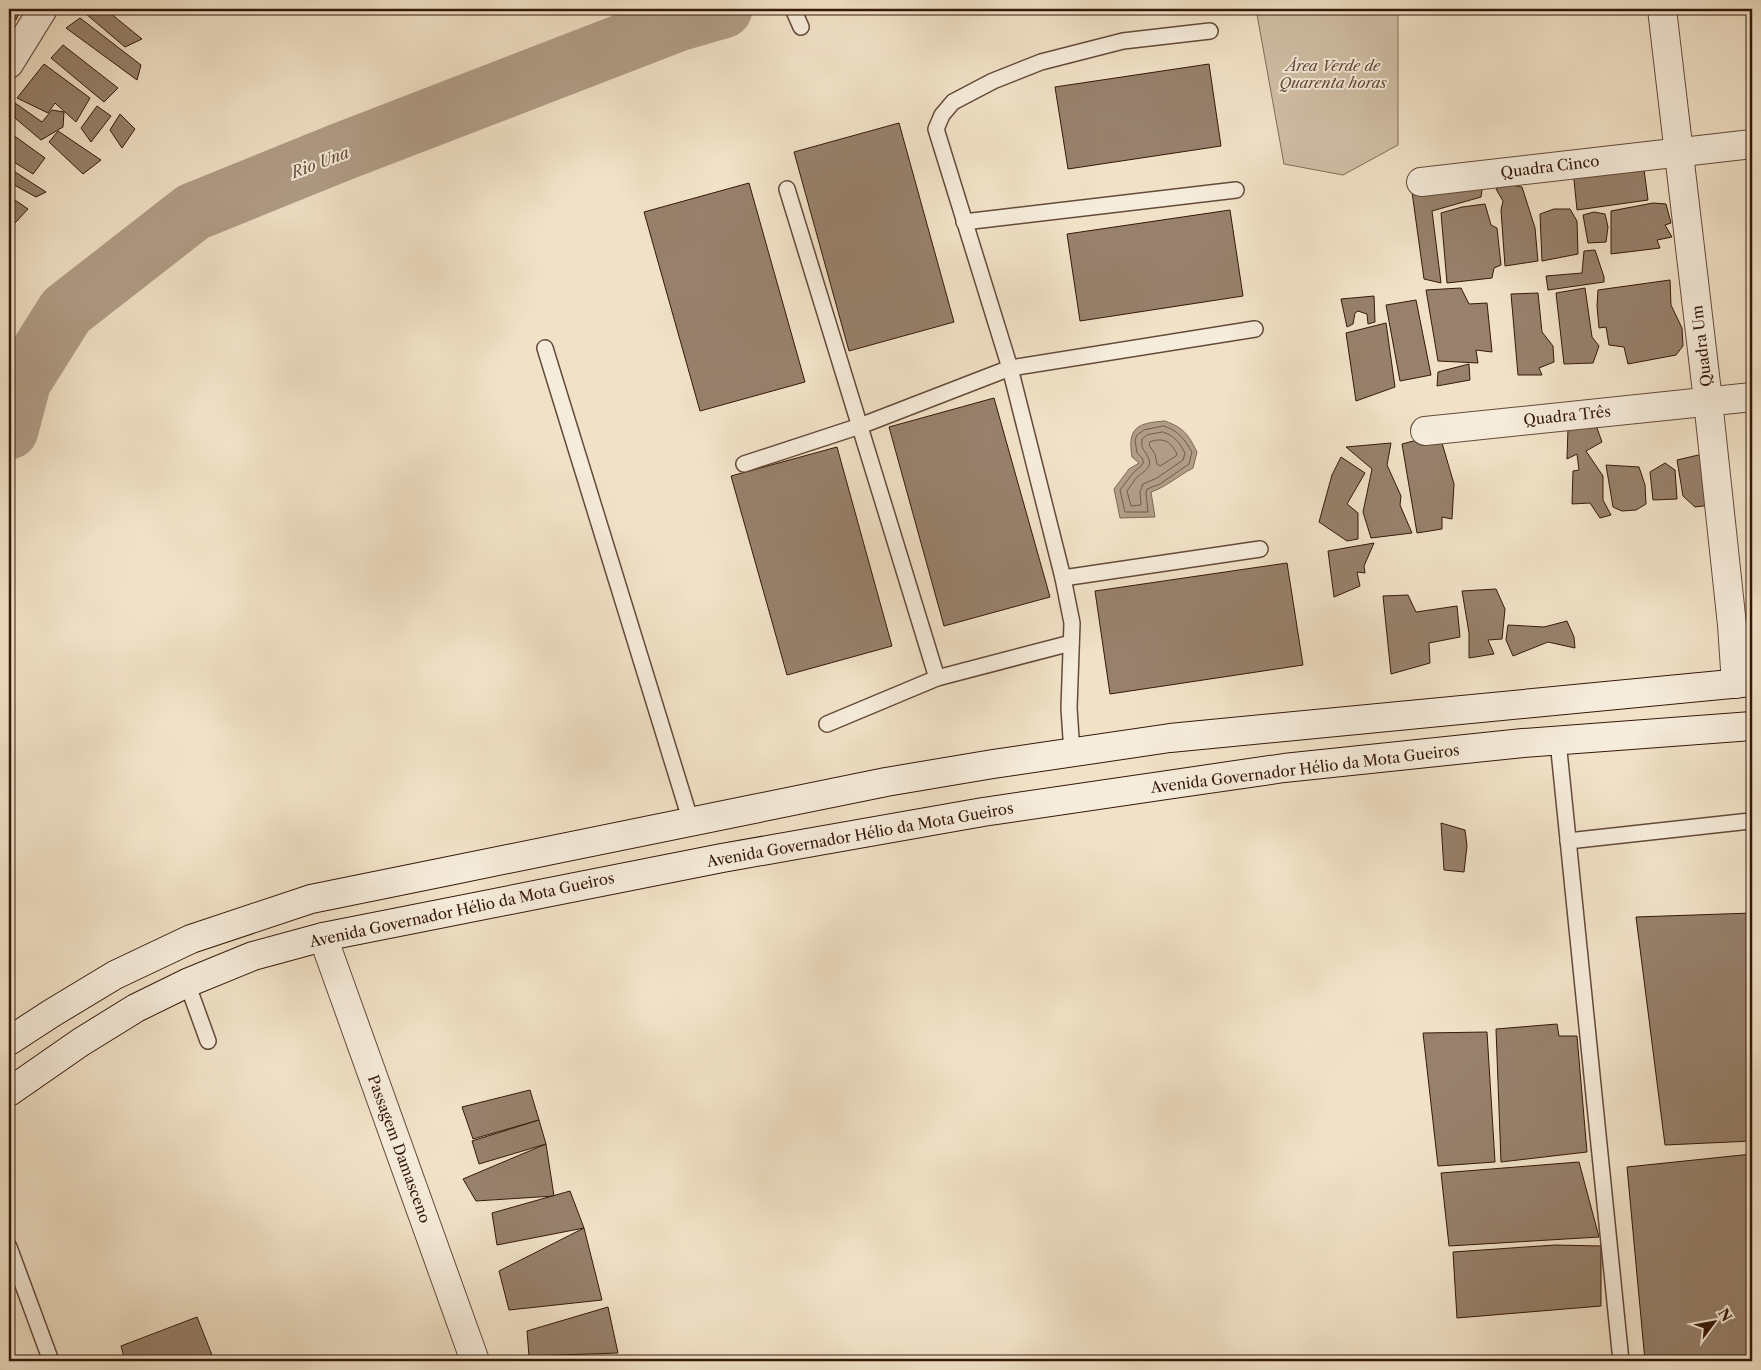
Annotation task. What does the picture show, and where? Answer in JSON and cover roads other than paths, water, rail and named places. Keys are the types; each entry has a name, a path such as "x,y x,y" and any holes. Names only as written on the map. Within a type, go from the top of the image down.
{"main road":[{"path":"9,64 44,9"},
{"name":"Quadra Um","path":"1662,9 1732,625 1744,683"},
{"name":"Quadra Cinco","path":"1421,182 1752,144"},
{"name":"Quadra Três","path":"1425,431 1752,397"},
{"path":"9,1041 52,1012 124,971 192,939 312,899 886,782 1170,738 1744,683"},
{"name":"Avenida Governador Hélio da Mota Gueiros","path":"9,1092 136,1008 187,983 253,956 323,937 722,858 983,812 1284,768 1558,741 1752,726"},
{"name":"Passagem Damasceno","path":"323,937 474,1361"}],"lane":[{"path":"793,9 801,27"},
{"path":"1072,753 1069,708 1072,622 1063,578 1010,368 936,129 942,115 953,102 992,81 1041,62 1123,41 1210,31"},
{"path":"787,189 937,678"},
{"path":"964,222 1236,190"},
{"path":"744,464 860,426 1010,368 1255,329"},
{"path":"545,348 691,822"},
{"path":"1063,578 1260,549"},
{"path":"827,724 937,678 1071,644"},
{"path":"1558,741 1621,1361"},
{"path":"1568,841 1750,821"},
{"path":"187,983 208,1041"},
{"path":"9,1247 51,1361"}],"water":[{"path":"1165,421 1185,432 1191,441 1197,452 1193,468 1151,492 1155,517 1120,518 1114,489 1129,469 1139,463 1132,457 1131,439 1133,433 1141,425"}],"waterway":[{"name":"Rio Una","path":"9,430 22,381 66,311 193,212 341,152 678,22 723,9"}],"park label":[{"name":"Área Verde de Quarenta horas","path":"1333,74"}]}
